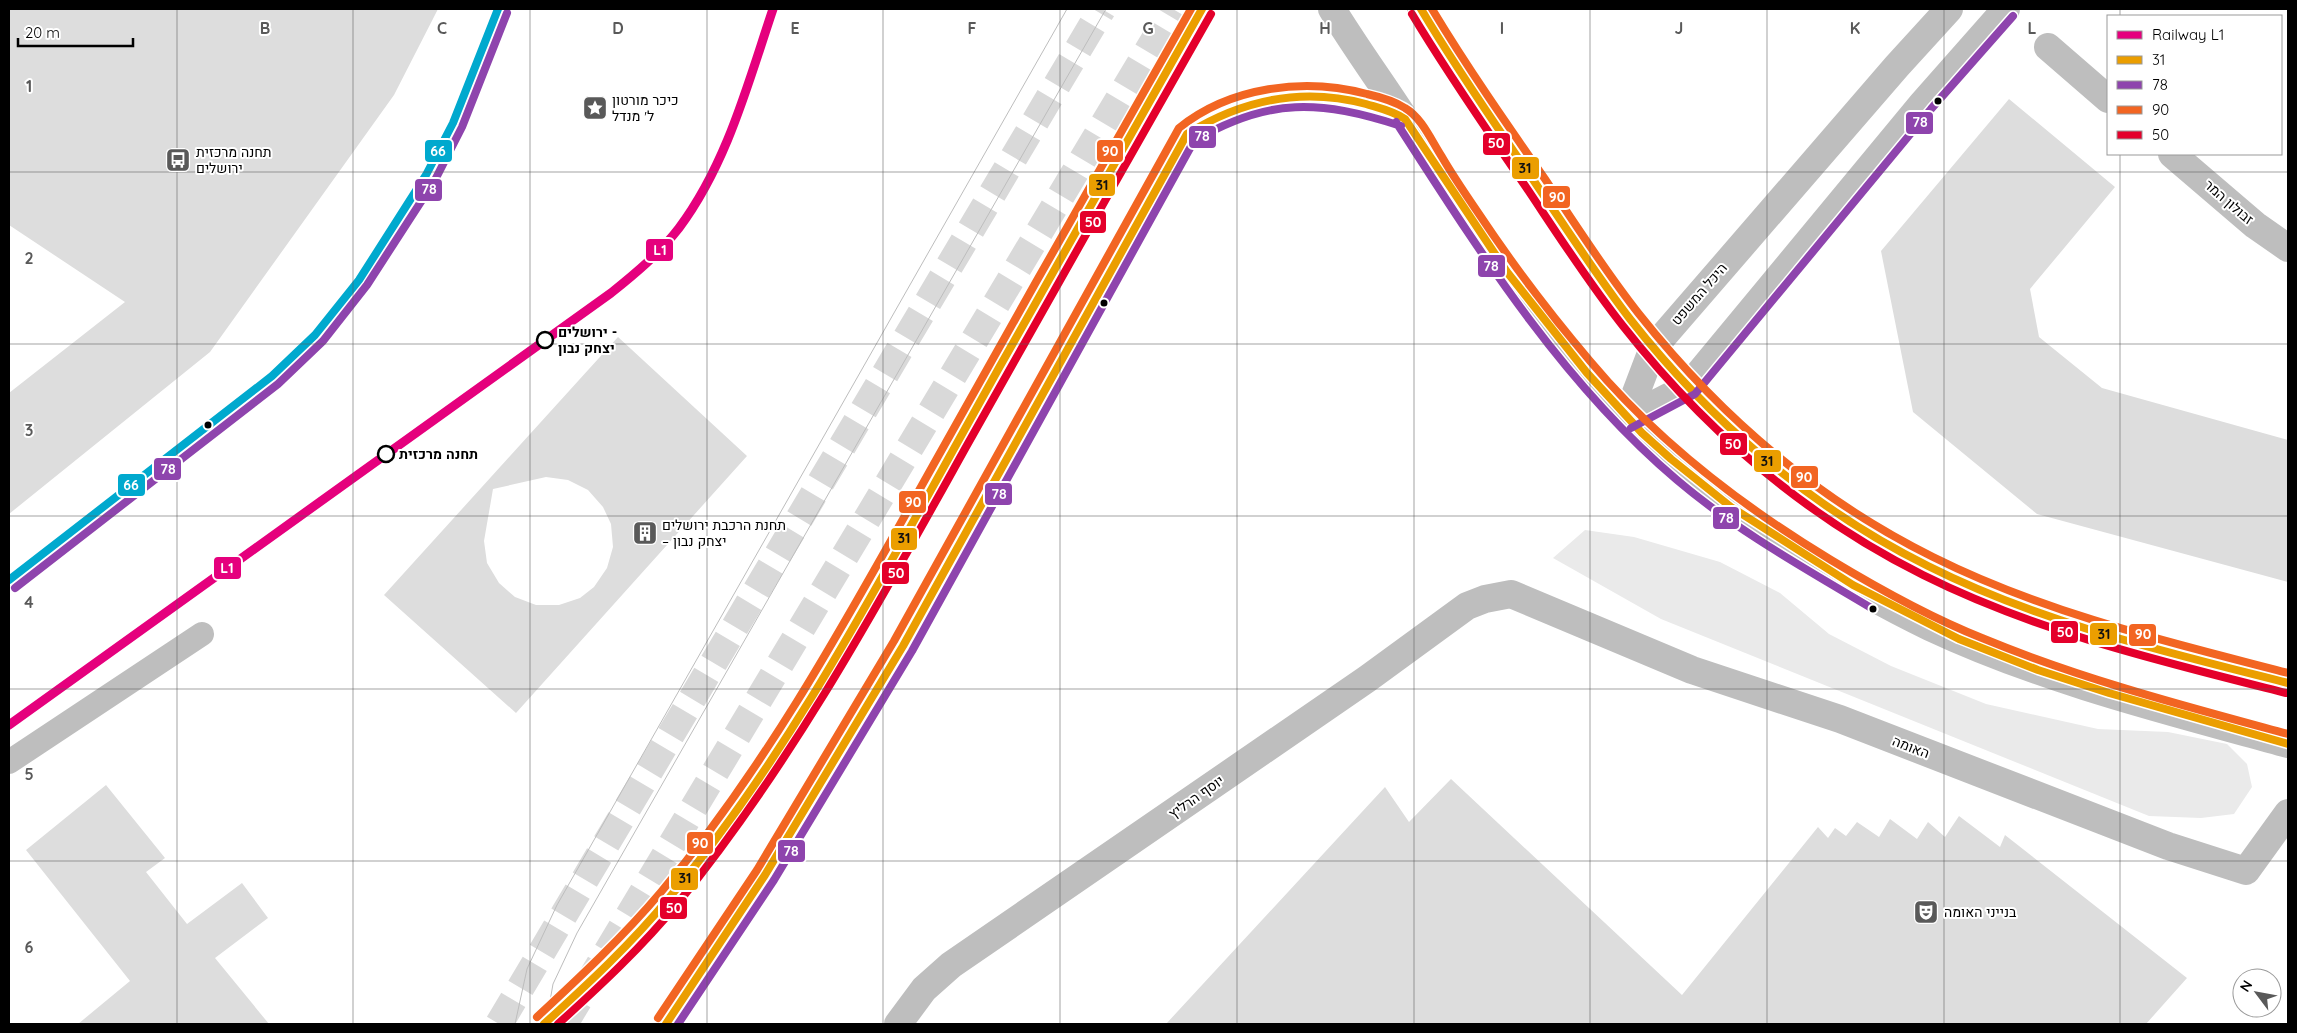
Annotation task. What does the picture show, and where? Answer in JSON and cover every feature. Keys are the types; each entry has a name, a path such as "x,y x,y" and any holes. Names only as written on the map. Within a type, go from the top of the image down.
{"street":[{"path":"1332,9 1484,238 1562,344 1626,419 1682,471 1724,504 1810,560 1878,600 1931,627 2002,656 2090,687 2288,744"},
{"path":"1421,9 1465,81 1602,282 1653,348 1725,424 1784,476 1822,504 1928,566 2006,601 2084,628 2166,652 2288,683"},
{"name":"היכל המשפט","path":"1626,419 1653,348 1897,66 1950,9"},
{"path":"1626,419 1688,387 1923,103 2006,9"},
{"path":"2048,47 2107,98"},
{"name":"זבולון המר","path":"2173,155 2255,225 2288,248"},
{"name":"האומה","path":"1511,594 1692,670 1840,718 2168,846 2246,871 2288,813"},
{"name":"יוסף הרליץ","path":"898,1024 924,989 951,965 1367,678 1467,606 1484,599 1511,594"},
{"path":"9,762 202,634"}],"shaded area":[{"path":"1585,530 1634,537 1720,562 1780,593 1829,634 1891,666 1986,704 2098,729 2168,732 2227,744 2247,764 2252,787 2234,814 2201,818 2149,816 1661,619 1553,558"}],"building":[{"name":"תחנה מרכזית ירושלים","path":"9,9 438,9 394,95 210,352 9,514 9,393 125,302 9,225"},
{"path":"2009,99 2115,187 2030,289 2039,337 2102,388 2288,440 2288,582 2037,514 1913,412 1881,251"},
{"name":"תחנת הרכבת ירושלים – יצחק נבון","path":"618,337 747,456 516,713 384,595","holes":["546,477 568,480 588,490 603,507 611,524 613,547 607,568 594,587 580,598 559,605 536,605 515,597 499,583 487,563 484,541 493,489"]},
{"name":"בנייני האומה","path":"1451,779 1682,995 1818,827 1828,838 1835,828 1846,836 1857,822 1879,837 1890,819 1917,839 1928,822 1945,837 1959,816 2000,847 2005,835 2187,978 2146,1024 1166,1024 1385,787 1409,822"},
{"path":"106,785 165,858 146,872 187,924 242,883 268,918 215,958 269,1024 78,1024 130,981 26,850"}],"tunnel":[{"path":"499,1024 1102,9"},
{"path":"564,1024 1173,9"}],"tram line":[{"path":"515,1024 527,969 557,905 1067,9"},
{"path":"546,1024 553,984 577,933 1106,9"}],"rail line":[{"name":"L1","path":"9,725 630,278 664,246 679,228 696,203 710,177 735,122 773,9"}],"transit line":[{"name":"66","path":"9,580 272,376 315,335 359,280 426,175 453,123 498,9"},
{"name":"90","path":"537,1017 585,972 647,909 743,785 780,729 850,613 1191,9"},
{"name":"31","path":"544,1024 593,979 655,915 711,846 787,736 823,679 891,562 1202,9"},
{"name":"31","path":"1421,9 1478,99 1594,270 1630,319 1661,357 1729,427 1803,489 1885,543 1928,566 2015,604 2105,634 2196,660 2288,683"},
{"name":"90","path":"1432,9 1501,116 1626,298 1703,387 1773,452 1811,482 1891,534 1975,577 2063,610 2108,624 2288,673"},
{"name":"78","path":"15,588 278,384 323,341 367,285 435,180 462,127 507,13"},
{"name":"50","path":"558,1024 635,951 678,903 759,795 796,739 832,682 900,565 1211,14"},
{"name":"50","path":"1412,14 1455,82 1564,244 1623,326 1687,400 1759,467 1838,526 1880,552 1966,595 2011,613 2101,644 2193,670 2286,693"},
{"name":"78","path":"1631,428 1695,394 1931,109 2013,16"},
{"name":"90","path":"658,1018 757,870 894,641 1179,128 1199,114 1221,103 1268,89 1293,86 1343,89 1387,100 1411,112 1426,130 1460,186 1519,271 1616,391 1672,445 1702,470 1797,539 1905,602 1943,621 2019,653 2095,679 2288,734"},
{"name":"31","path":"666,1024 765,875 903,646 1187,134 1229,113 1273,100 1296,97 1342,99 1381,108 1405,119 1507,272 1587,373 1642,433 1731,507 1853,585 1959,639 2038,670 2109,693 2288,744"},
{"name":"78","path":"678,1024 774,880 912,651 1194,141 1247,116 1295,107 1345,111 1401,126"},
{"name":"78","path":"1396,122 1458,218 1524,312 1596,401 1635,442 1700,499 1748,533 1873,609"}],"place":[{"name":"כיכר מורטון ל' מנדל","path":"595,108"},
{"name":"תחנה מרכזית ירושלים","path":"178,160"},
{"name":"ירושלים - יצחק נבון","path":"545,340"},
{"name":"תחנה מרכזית","path":"386,454"},
{"name":"תחנת הרכבת ירושלים – יצחק נבון","path":"645,533"},
{"name":"בנייני האומה","path":"1926,912"}]}
